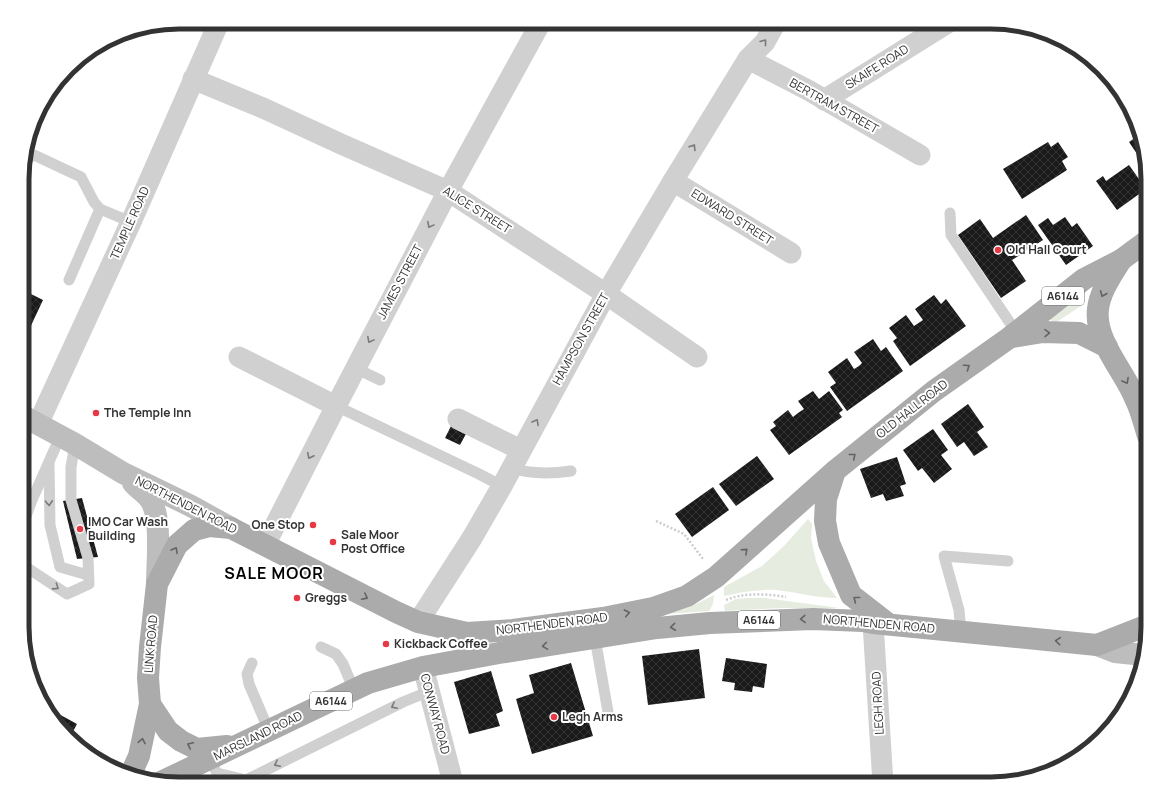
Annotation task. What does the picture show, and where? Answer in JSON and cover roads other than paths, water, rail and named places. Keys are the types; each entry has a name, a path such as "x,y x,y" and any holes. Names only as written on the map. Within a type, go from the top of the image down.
{"main road":[{"name":"OLD HALL ROAD","path":"716,577 836,470 934,390 1012,335 1084,279 1121,260 1141,245"},
{"name":"OLD HALL ROAD","path":"1107,347 1098,326 1098,310 1101,295 1121,260"},
{"name":"A6144","path":"1012,335 1043,332 1079,333 1107,347 1135,398 1141,416"},
{"name":"NORTHENDEN ROAD","path":"31,420 123,473 191,506 396,612 410,628 467,633 513,630 603,618 653,608 687,596 716,577"},
{"path":"836,470 826,499 825,521 829,543 851,595 880,623"},
{"name":"LINK ROAD","path":"123,473 151,501 156,517 158,533 157,584 148,678 150,704 139,756 133,770"},
{"name":"LINK ROAD","path":"157,584 177,545 194,530 209,526 231,528"},
{"name":"NORTHENDEN ROAD","path":"423,667 499,653 657,628 733,622 813,619 863,621 1097,645 1115,652 1139,654"},
{"name":"A6144","path":"1097,645 1141,628"},
{"name":"MARSLAND ROAD","path":"172,777 368,683 423,667"},
{"name":"LINK ROAD","path":"150,704 168,731 181,741 197,749 242,744"}],"street":[{"name":"TEMPLE ROAD","path":"31,420 131,222 216,29"},
{"name":"JAMES STREET","path":"265,545 448,190 537,29"},
{"name":"HAMPSON STREET","path":"410,628 472,538 606,294 673,180 748,59 765,42 772,29"},
{"name":"SKAIFE ROAD","path":"816,95 936,29"},
{"name":"BERTRAM STREET","path":"748,59 816,95 920,155"},
{"name":"ALICE STREET","path":"193,79 264,108 341,144 448,190 606,294 697,357"},
{"name":"EDWARD STREET","path":"673,180 791,253"},
{"path":"239,357 336,406"},
{"path":"458,419 521,450"},
{"name":"LEGH ROAD","path":"880,623 883,777"},
{"name":"CONWAY ROAD","path":"423,667 451,777"}],"lane":[{"path":"31,156 34,154 81,177 94,202 100,209 131,222"},
{"path":"69,280 100,209"},
{"path":"950,213 950,235 1012,335"},
{"path":"355,368 380,380"},
{"path":"336,406 431,450 506,477 524,472 551,473 571,471"},
{"path":"29,510 49,464 67,440"},
{"path":"29,569 67,594 89,584 88,558 71,500 71,467 67,440"},
{"path":"49,464 50,525 60,567 88,575"},
{"path":"961,632 959,610 944,556 1008,561"},
{"path":"595,638 608,712"},
{"path":"321,646 336,654 343,664 354,690"},
{"path":"252,663 248,674 249,684 269,731"},
{"path":"252,777 402,702 430,691"},
{"path":"210,760 217,773 234,777"}],"place":[{"name":"Old Hall Court","path":"998,250"},
{"name":"The Temple Inn","path":"96,413"},
{"name":"One Stop","path":"313,525"},
{"name":"IMO Car Wash Building","path":"80,529"},
{"name":"Sale Moor Post Office","path":"333,542"},
{"name":"Greggs","path":"297,598"},
{"name":"Kickback Coffee","path":"386,644"},
{"name":"Legh Arms","path":"554,717"}],"district":[{"name":"SALE MOOR","path":"274,573"}]}
